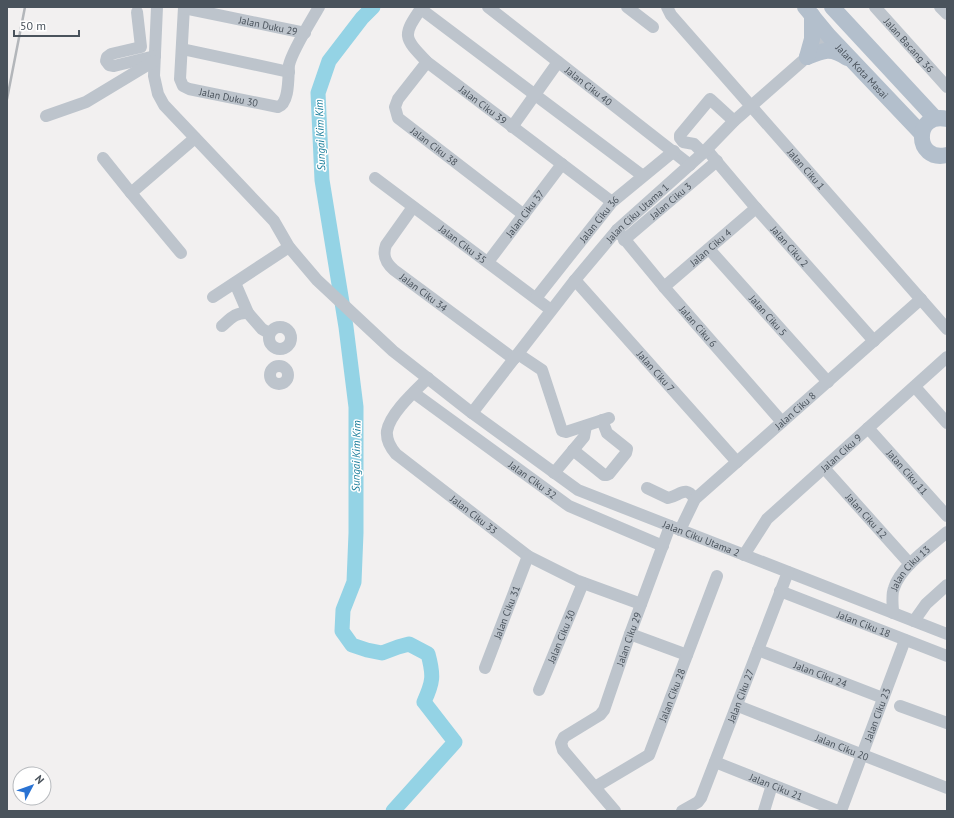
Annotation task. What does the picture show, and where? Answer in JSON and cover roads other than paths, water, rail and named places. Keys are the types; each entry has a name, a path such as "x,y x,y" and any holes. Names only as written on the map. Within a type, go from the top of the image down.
{"main road":[{"name":"Jalan Kota Masai","path":"832,7 941,118"},
{"name":"Jalan Kota Masai","path":"808,11 829,36 922,134"},
{"path":"808,11 812,39 808,57"},
{"path":"808,57 823,50 828,50 838,52 856,65"},
{"path":"941,118 926,124 922,134 923,145 931,153 945,157"}],"street":[{"name":"Jalan Ciku Utama 2","path":"157,7 154,76 158,94 164,105 274,221 289,247 317,280 393,352 472,413 578,490 947,634"},
{"path":"184,8 182,49 289,72 291,58 319,7"},
{"name":"Jalan Ciku 40","path":"488,7 690,165"},
{"path":"627,7 653,27"},
{"name":"Jalan Ciku 1","path":"667,7 671,15 947,329"},
{"path":"940,7 947,14"},
{"name":"Jalan Duku 29","path":"184,8 305,33"},
{"path":"422,8 643,176"},
{"name":"Jalan Ciku 39","path":"422,8 408,30 408,41 427,62 612,202"},
{"name":"Jalan Bacang 36","path":"876,8 945,85"},
{"path":"137,12 142,59"},
{"name":"Jalan Ciku Utama 1","path":"472,413 551,310 617,230 690,165 734,121 808,57 829,36"},
{"path":"141,46 109,55 106,61 109,65 114,66 142,59 155,58"},
{"name":"Jalan Duku 30","path":"182,49 181,82 186,88 189,89 275,107 282,106 287,95 289,72"},
{"path":"46,116 86,102 155,58"},
{"name":"Jalan Ciku 38","path":"427,62 398,99 395,107 398,118 524,215"},
{"path":"512,127 558,62"},
{"path":"705,151 695,145 683,142 680,135 707,96 734,121"},
{"path":"131,193 195,138"},
{"name":"Jalan Ciku 36","path":"536,298 612,202 674,151"},
{"name":"Jalan Ciku 2","path":"705,151 716,161 874,341"},
{"path":"104,158 131,193 182,253"},
{"name":"Jalan Ciku 3","path":"624,240 716,161"},
{"name":"Jalan Ciku 37","path":"488,262 562,164"},
{"name":"Jalan Ciku 35","path":"375,178 551,310"},
{"name":"Jalan Ciku 34","path":"413,207 386,245 384,252 387,262 394,270 516,356 543,371 562,431 566,432 586,426"},
{"name":"Jalan Ciku 4","path":"664,287 756,208"},
{"name":"Jalan Ciku 6","path":"617,230 664,287 782,422"},
{"path":"213,297 289,247"},
{"name":"Jalan Ciku 5","path":"709,249 828,382"},
{"name":"Jalan Ciku 7","path":"575,280 737,462"},
{"path":"235,283 248,313 262,329 269,333"},
{"name":"Jalan Ciku 8","path":"675,528 695,499 921,299"},
{"path":"222,326 235,315 248,313"},
{"path":"278,326 284,327 289,331 291,343 281,350 276,349 271,345 268,339 269,333 278,326"},
{"path":"281,350 282,367"},
{"name":"Jalan Ciku 9","path":"744,556 765,520 947,357"},
{"name":"Jalan Ciku 33","path":"428,378 396,413 389,424 387,437 392,450 528,556 583,583 641,604"},
{"path":"915,387 947,422"},
{"name":"Jalan Ciku 32","path":"414,393 568,506 663,546"},
{"path":"554,473 573,450 585,436 586,426 605,419 607,433 626,447 627,451 609,474 604,475 573,450"},
{"name":"Jalan Ciku 11","path":"868,428 947,516"},
{"name":"Jalan Ciku 12","path":"824,468 910,564"},
{"path":"647,488 668,498 687,491 695,499"},
{"name":"Jalan Ciku 29","path":"595,787 561,746 562,739 603,712 663,546 675,528"},
{"name":"Jalan Ciku 13","path":"893,613 893,590 902,573 910,564 947,532"},
{"name":"Jalan Ciku 31","path":"485,668 528,556"},
{"name":"Jalan Ciku 27","path":"682,811 700,799 738,706 788,572"},
{"name":"Jalan Ciku 28","path":"595,787 649,755 717,576"},
{"name":"Jalan Ciku 30","path":"539,690 583,583"},
{"path":"914,621 926,604 947,585"},
{"name":"Jalan Ciku 18","path":"780,591 947,656"},
{"path":"630,634 687,655"},
{"name":"Jalan Ciku 23","path":"839,811 905,640"},
{"name":"Jalan Ciku 24","path":"758,650 883,698"},
{"name":"Jalan Ciku 20","path":"738,706 947,788"},
{"path":"900,706 947,723"},
{"name":"Jalan Ciku 21","path":"715,762 839,811"},
{"path":"764,811 772,785"},
{"path":"595,787 615,811"}],"waterway":[{"name":"Sungai Kim Kim","path":"373,7 362,18 329,61 318,93 322,180 346,327 356,407 356,533 354,582 343,610 342,631 352,645 367,650 382,653 409,644 428,654 432,679 424,702 455,742 393,811"}],"railway":[{"path":"7,99 25,7"}]}
